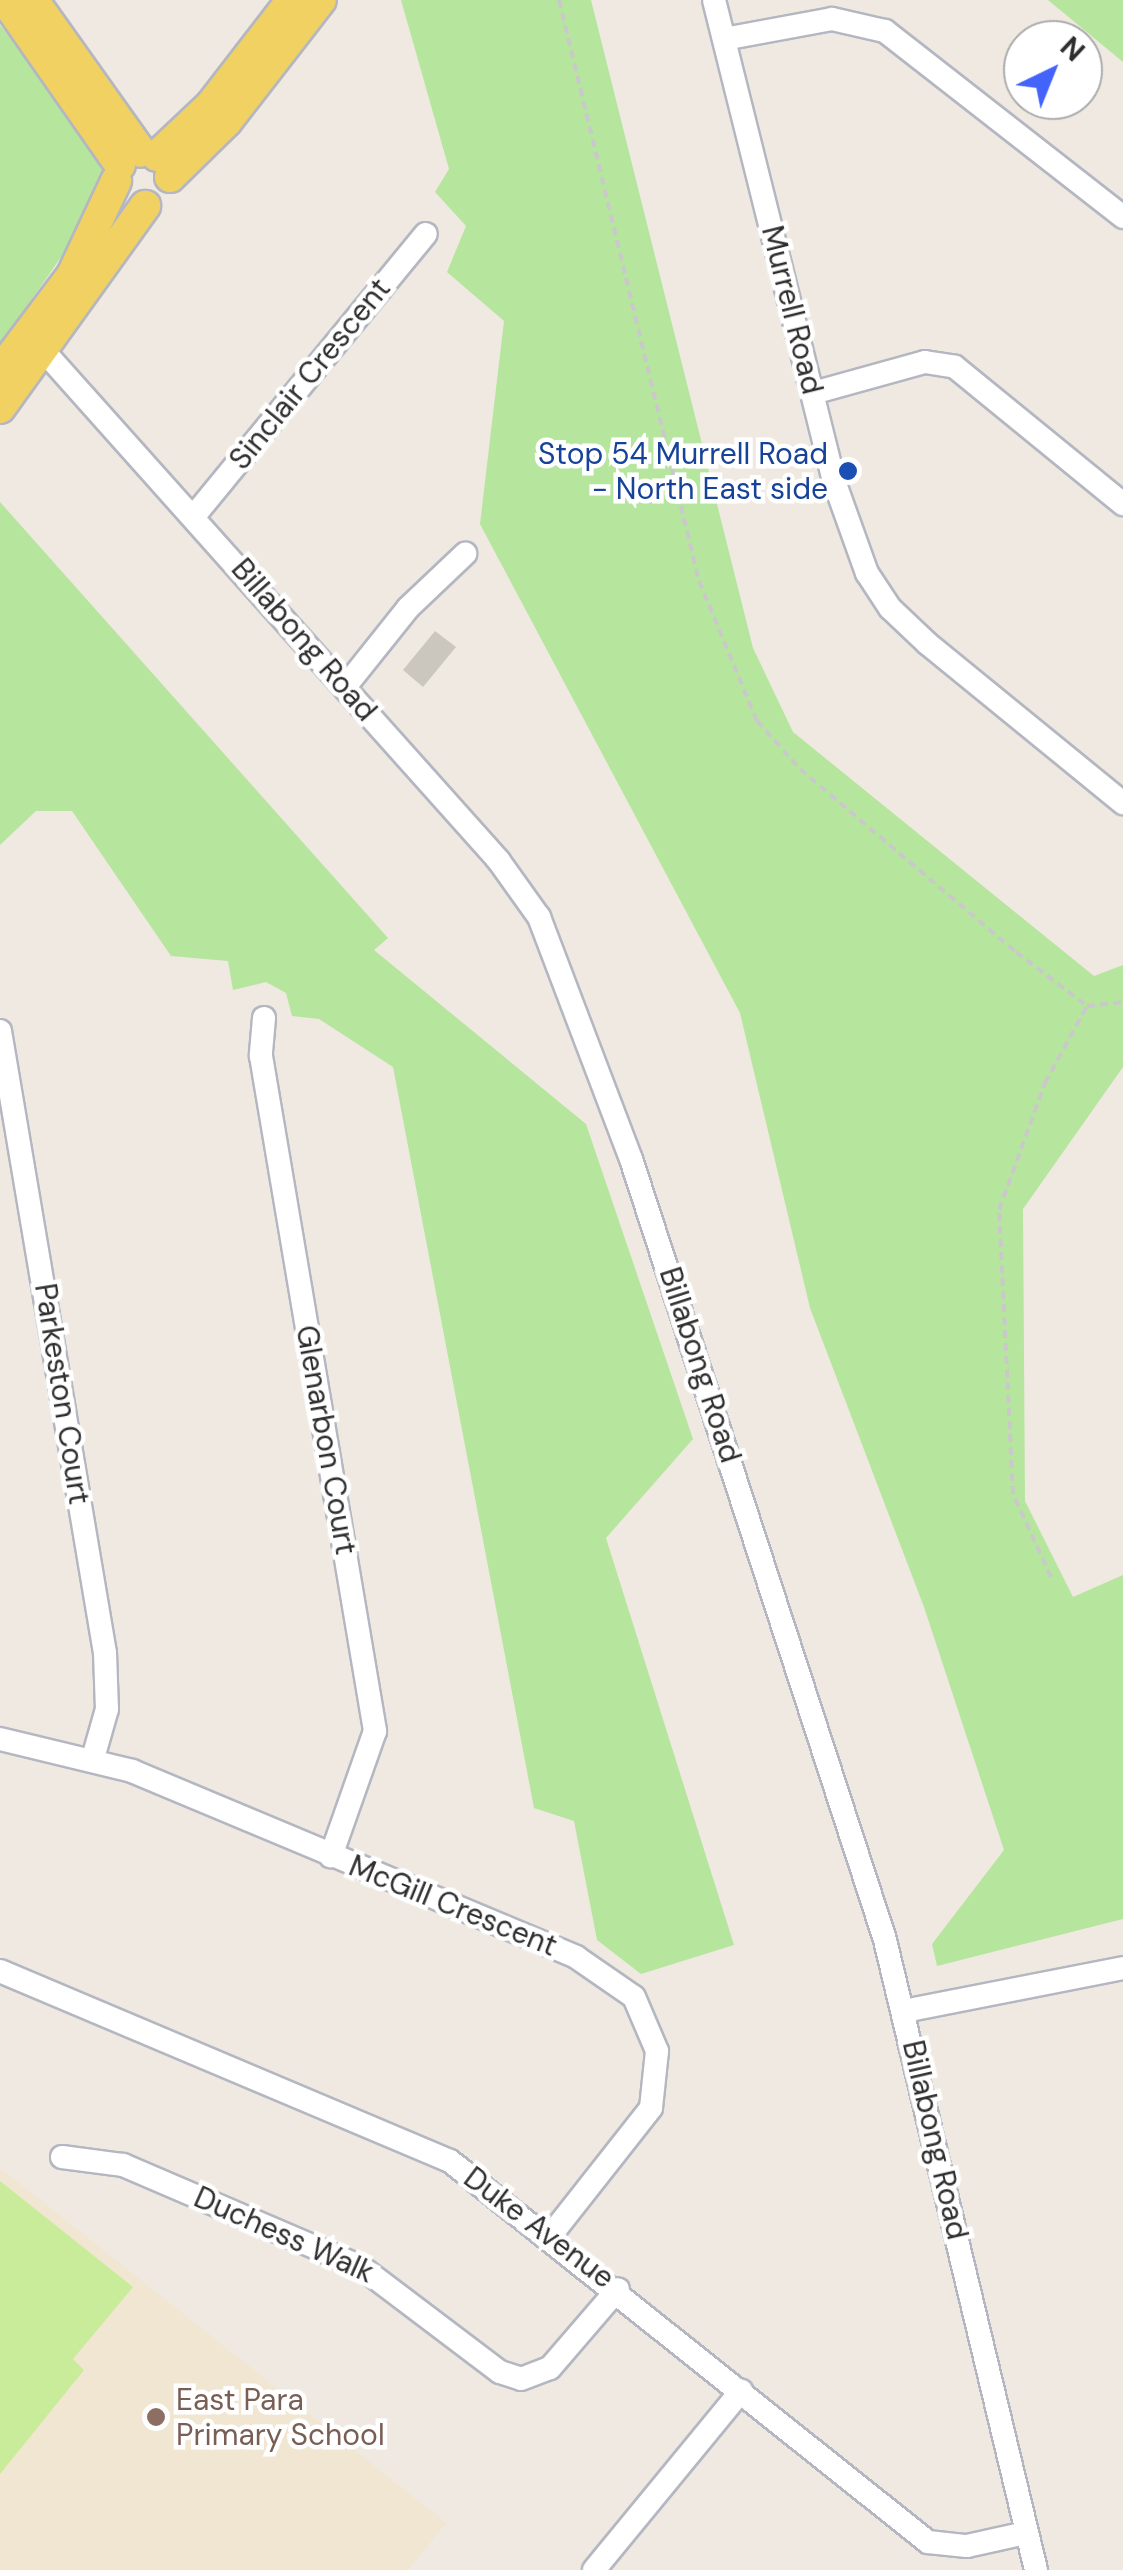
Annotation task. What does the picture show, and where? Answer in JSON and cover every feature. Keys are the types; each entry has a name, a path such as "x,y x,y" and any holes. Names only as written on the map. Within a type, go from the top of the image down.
{"main road":[{"path":"4,0 82,102 141,166"},
{"path":"0,371 36,343 145,206 160,200 33,0"},
{"path":"0,408 72,274 141,166 211,104 292,0"},
{"path":"141,166 226,121 321,0"}],"street":[{"name":"Murrell Road","path":"714,0 846,522 890,608 1123,803"},
{"path":"724,39 832,19 886,31 1123,217"},
{"name":"Sinclair Crescent","path":"194,516 426,234"},
{"name":"Billabong Road","path":"36,343 499,861 540,917 700,1362 904,2011 1036,2570"},
{"path":"813,393 925,362 954,368 1123,504"},
{"path":"345,688 408,608 465,554"},
{"name":"Glenarbon Court","path":"264,1018 261,1056 375,1731 331,1856"},
{"name":"Parkeston Court","path":"0,1031 107,1666 107,1709 93,1758"},
{"name":"McGill Crescent","path":"0,1739 93,1758 576,1957 618,1983 644,2010 659,2069 650,2108 550,2235"},
{"path":"904,2011 1123,1968"},
{"name":"Duke Avenue","path":"0,1971 439,2156 550,2235 928,2542 967,2546 1026,2534"},
{"name":"Duchess Walk","path":"62,2157 122,2166 361,2266 500,2372 521,2379 550,2368 618,2289"},
{"path":"594,2570 742,2392"}],"path":[{"path":"559,0 699,582 757,721 800,769 956,905 1087,1006 1123,1002"},
{"path":"1051,1577 1012,1494 1000,1210 1045,1083 1087,1006"}],"shaded area":[{"name":"East Para Primary School","path":"0,2168 446,2523 408,2570 0,2570"}],"green space":[{"path":"401,0 591,0 753,648 793,732 1094,976 1123,965 1123,1067 1023,1209 1025,1501 1073,1597 1123,1575 1123,1919 937,1966 932,1944 1004,1850 924,1607 810,1308 740,1013 480,524 504,321 447,272 466,226 435,192 449,169"},
{"path":"1048,0 1123,0 1123,62 1103,45 1103,20 1072,20"},
{"path":"0,25 118,175 0,345"},
{"path":"0,502 388,938 374,950 586,1124 693,1439 606,1538 734,1945 641,1974 597,1940 574,1821 534,1808 393,1067 319,1019 292,1016 286,993 266,982 233,990 228,961 171,956 72,811 36,811 0,845"},
{"path":"0,2181 133,2287 73,2359 84,2370 0,2474"}],"building":[{"path":"435,631 456,647 423,687 403,670"}],"place":[{"name":"Stop 54 Murrell Road - North East side","path":"848,471"},
{"name":"East Para Primary School","path":"156,2417"}]}
